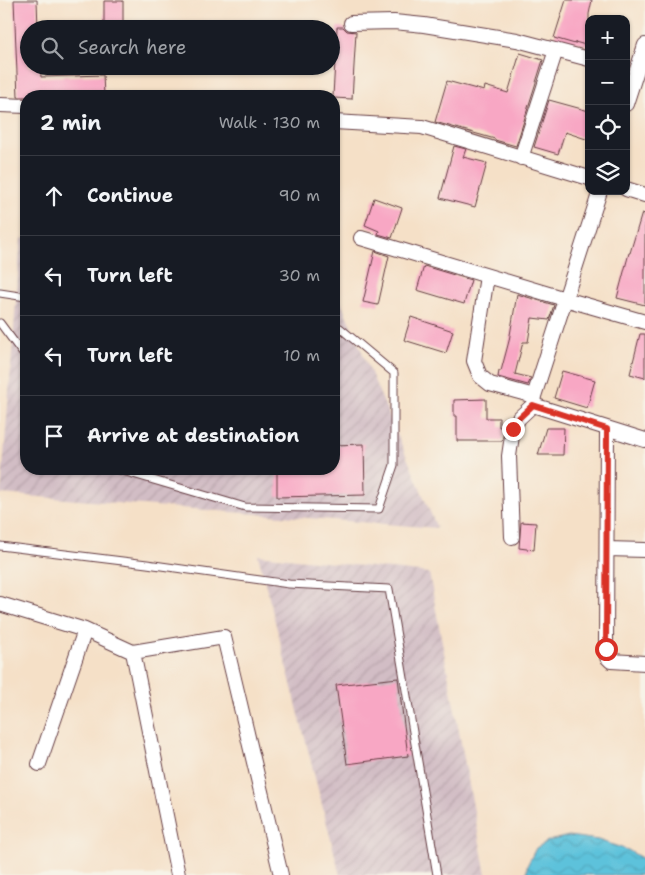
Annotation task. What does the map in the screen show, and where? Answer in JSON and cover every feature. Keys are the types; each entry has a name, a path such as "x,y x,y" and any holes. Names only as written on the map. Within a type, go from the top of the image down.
{"street":[{"path":"351,23 394,22 424,25 517,40 585,59"},
{"path":"630,91 645,45"},
{"path":"521,158 556,50"},
{"path":"0,105 20,106"},
{"path":"340,122 422,127 585,177"},
{"path":"630,191 645,195"},
{"path":"512,537 509,456 513,429 519,418 534,400 599,195"},
{"path":"361,238 645,322"},
{"path":"487,276 474,361 480,376 490,384 607,429 645,440"},
{"path":"607,429 607,657 612,661 645,663"},
{"path":"607,549 645,550"},
{"path":"0,604 85,630 132,652 224,638 281,875"},
{"path":"39,764 85,630"},
{"path":"132,652 178,875"}],"lane":[{"path":"0,293 20,296"},
{"path":"0,323 20,350"},
{"path":"136,475 244,507 379,509 394,465 394,373 340,328"},
{"path":"0,546 289,584 389,588 438,875"}],"shaded area":[{"path":"20,251 20,475 340,475 340,300 437,528 1,494"},
{"path":"258,555 429,573 486,875 340,875"}],"water":[{"path":"569,836 598,840 628,850 645,860 645,875 527,875 527,866 536,848 548,841"}],"building":[{"path":"14,0 37,0 38,20 20,20 20,75 41,75 41,77 103,75 104,90 20,90 20,97 18,97"},
{"path":"566,0 592,0 589,15 585,15 585,45 554,38"},
{"path":"104,1 123,1 123,20 104,20"},
{"path":"340,27 343,27 347,31 356,32 352,99 340,98 340,90 333,90 334,75 340,75"},
{"path":"520,53 543,60 516,146 435,122 447,81 484,91 485,86 508,93"},
{"path":"549,100 585,110 585,139 565,132 558,154 534,147"},
{"path":"454,146 466,149 463,157 487,163 475,207 440,198"},
{"path":"374,198 402,208 392,238 378,234 379,231 365,225"},
{"path":"642,213 645,214 645,305 617,298"},
{"path":"375,251 389,256 378,305 363,302"},
{"path":"424,266 471,280 464,304 417,290"},
{"path":"517,294 554,305 549,320 532,318 528,342 523,342 515,374 531,378 528,385 498,377 509,341"},
{"path":"411,317 453,331 446,353 404,340"},
{"path":"640,334 645,334 645,378 630,374"},
{"path":"562,371 595,380 587,408 554,398"},
{"path":"486,399 486,418 499,418 499,427 505,427 502,441 457,441 457,416 454,416 454,400"},
{"path":"546,428 564,428 563,455 538,455"},
{"path":"364,444 365,495 277,497 277,475 340,475 340,445"},
{"path":"521,522 536,523 534,550 519,548"},
{"path":"398,678 408,756 347,764 336,685"}],"route":[{"path":"513,429 519,418 533,405 607,429 606,649"}]}
